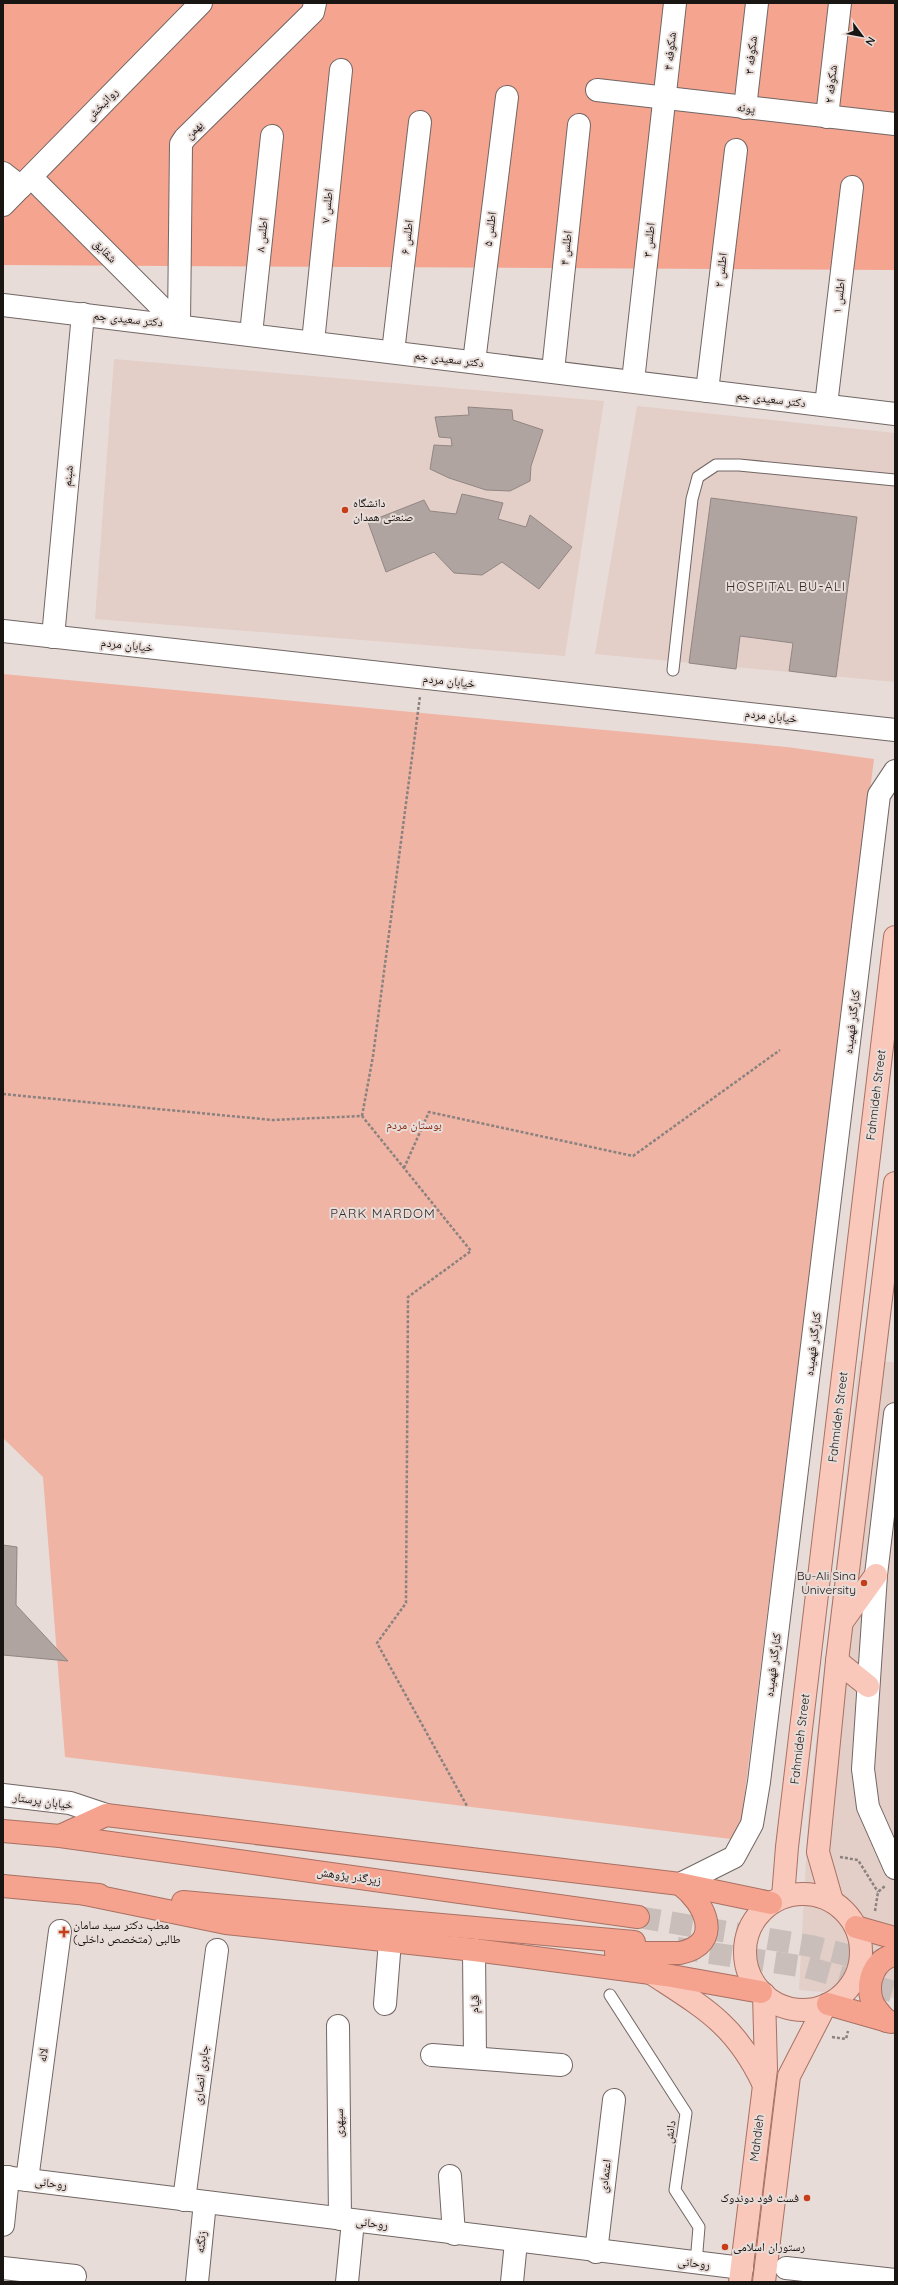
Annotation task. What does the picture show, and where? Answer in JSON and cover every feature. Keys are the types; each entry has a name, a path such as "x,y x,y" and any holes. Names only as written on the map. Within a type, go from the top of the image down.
{"highway":[{"path":"60,1836 106,1815 680,1884 777,1900"},
{"name":"زیرگذر پژوهش","path":"3,1831 60,1836 638,1917"},
{"path":"511,1955 579,1952 680,1953 689,1951 702,1942 706,1934 707,1920 697,1899 680,1884"},
{"path":"3,1886 634,1942"},
{"path":"85,1894 226,1923 474,1950 651,1973 763,1993"},
{"path":"864,1929 895,1938"},
{"path":"891,2022 878,2012 872,2002 870,1989 871,1977 877,1966 889,1956 895,1956"},
{"path":"827,2005 891,2022"}],"main road":[{"name":"Fahmideh Street","path":"777,1900 788,1840 895,937"},
{"path":"832,1901 818,1852 841,1623 895,1183"},
{"path":"841,1623 876,1575"},
{"path":"837,1661 868,1686"},
{"path":"805,1894 816,1895 832,1901 864,1929 861,1944 861,1962 854,1980 847,1989 827,2005 809,2010 793,2009 777,2004 763,1993 751,1977 746,1960 746,1941 752,1924 777,1900 805,1894"},
{"path":"651,1973 721,2022 747,2052 764,2084"},
{"name":"Mahdieh","path":"741,2275 766,2069 763,1993"},
{"name":"Mahdieh","path":"764,2282 789,2076 827,2005"}],"street":[{"name":"روانبخش","path":"3,205 201,3"},
{"name":"بهمن","path":"179,325 181,144 185,138 313,12 315,3"},
{"name":"شکوفه ۴","path":"665,99 676,3"},
{"name":"شکوفه ۳","path":"745,108 757,3"},
{"name":"شکوفه ۲","path":"827,117 840,3"},
{"name":"اطلس ۷","path":"313,342 341,70"},
{"name":"پونه","path":"598,90 665,99 895,124"},
{"name":"اطلس ۵","path":"474,362 507,97"},
{"name":"اطلس ۳","path":"633,381 665,99"},
{"name":"اطلس ۶","path":"393,352 420,122"},
{"name":"اطلس ۴","path":"553,371 579,125"},
{"name":"اطلس ۸","path":"251,334 272,136"},
{"name":"اطلس ۲","path":"707,391 736,150"},
{"name":"شقایق","path":"3,173 26,182 179,325"},
{"name":"اطلس ۱","path":"826,406 852,187"},
{"name":"دکتر سعیدی جم","path":"3,305 179,325 895,414"},
{"name":"شبنم","path":"53,637 83,314"},
{"name":"خیابان مردم","path":"3,631 895,730"},
{"name":"کنارگذر فهمیده","path":"680,1884 711,1870 734,1857 752,1824 760,1774 879,795 895,771"},
{"path":"892,1875 868,1807 863,1769 876,1575 895,1414"},
{"name":"خیابان پرستار","path":"3,1795 70,1803 106,1815"},
{"name":"لاله","path":"3,2225 60,1931"},
{"path":"386,2004 390,1941"},
{"name":"جابری انصاری","path":"195,2201 217,1950"},
{"name":"قیام","path":"474,1950 475,2058"},
{"name":"سپهری","path":"338,2026 347,2282"},
{"path":"432,2055 561,2065"},
{"name":"اعتمادی","path":"596,2252 614,2100"},
{"path":"450,2176 454,2234"},
{"name":"روحانی","path":"13,2178 596,2252 696,2263 741,2275"},
{"name":"زنگنه","path":"195,2201 197,2282"},
{"path":"512,2282 516,2242"},
{"path":"3,2268 75,2276"},
{"path":"786,2268 895,2280"}],"lane":[{"path":"673,670 692,499 698,477 716,465 740,465 895,480"},
{"name":"دانش","path":"610,1995 686,2113 675,2190 699,2227 696,2263"}],"path":[{"path":"422,678 373,1056 362,1116 471,1251 408,1297 406,1603 377,1642 467,1806"},
{"path":"404,1168 429,1112 633,1156 780,1050"},
{"path":"3,1094 272,1120 362,1116"},
{"path":"864,1929 878,1892 892,1875"},
{"path":"811,2033 846,2039 853,2011"}],"shaded area":[{"path":"3,3 895,3 895,270 3,265"},
{"name":"دانشگاه صنعتی همدان","path":"114,359 604,401 565,656 95,619"},
{"path":"637,406 895,433 895,682 595,654"},
{"name":"Bu-Ali Sina University","path":"859,1361 895,1362 895,1998 799,1990 809,1804"}],"green space":[{"name":"بوستان مردم","path":"3,674 787,747 874,759 739,1840 65,1757 43,1477 3,1438"}],"building":[{"path":"468,407 512,410 513,420 543,430 531,466 530,481 510,491 486,490 449,478 430,469 434,445 452,446 451,438 439,437 435,417 469,415"},
{"path":"462,494 503,503 498,519 526,527 530,515 572,547 539,589 502,562 482,575 454,573 434,552 386,572 368,522 424,500 430,511 456,514"},
{"path":"711,498 857,517 836,677 789,671 793,643 740,636 736,669 689,663"},
{"path":"3,1545 17,1547 16,1605 68,1661 3,1655"}],"tunnel":[{"path":"638,1917 811,1946 895,1967"},
{"path":"677,1948 806,1967 895,1992"}],"place":[{"name":"دانشگاه صنعتی همدان","path":"345,510"},
{"name":"Bu-Ali Sina University","path":"864,1583"},
{"name":"مطب دکتر سید سامان طالبی (متخصص داخلی)","path":"64,1932"},
{"name":"فست فود دوندوک","path":"807,2198"},
{"name":"رستوران اسلامی","path":"725,2247"}],"district":[{"name":"HOSPITAL BU-ALI","path":"786,586"},
{"name":"PARK MARDOM","path":"383,1213"}]}
